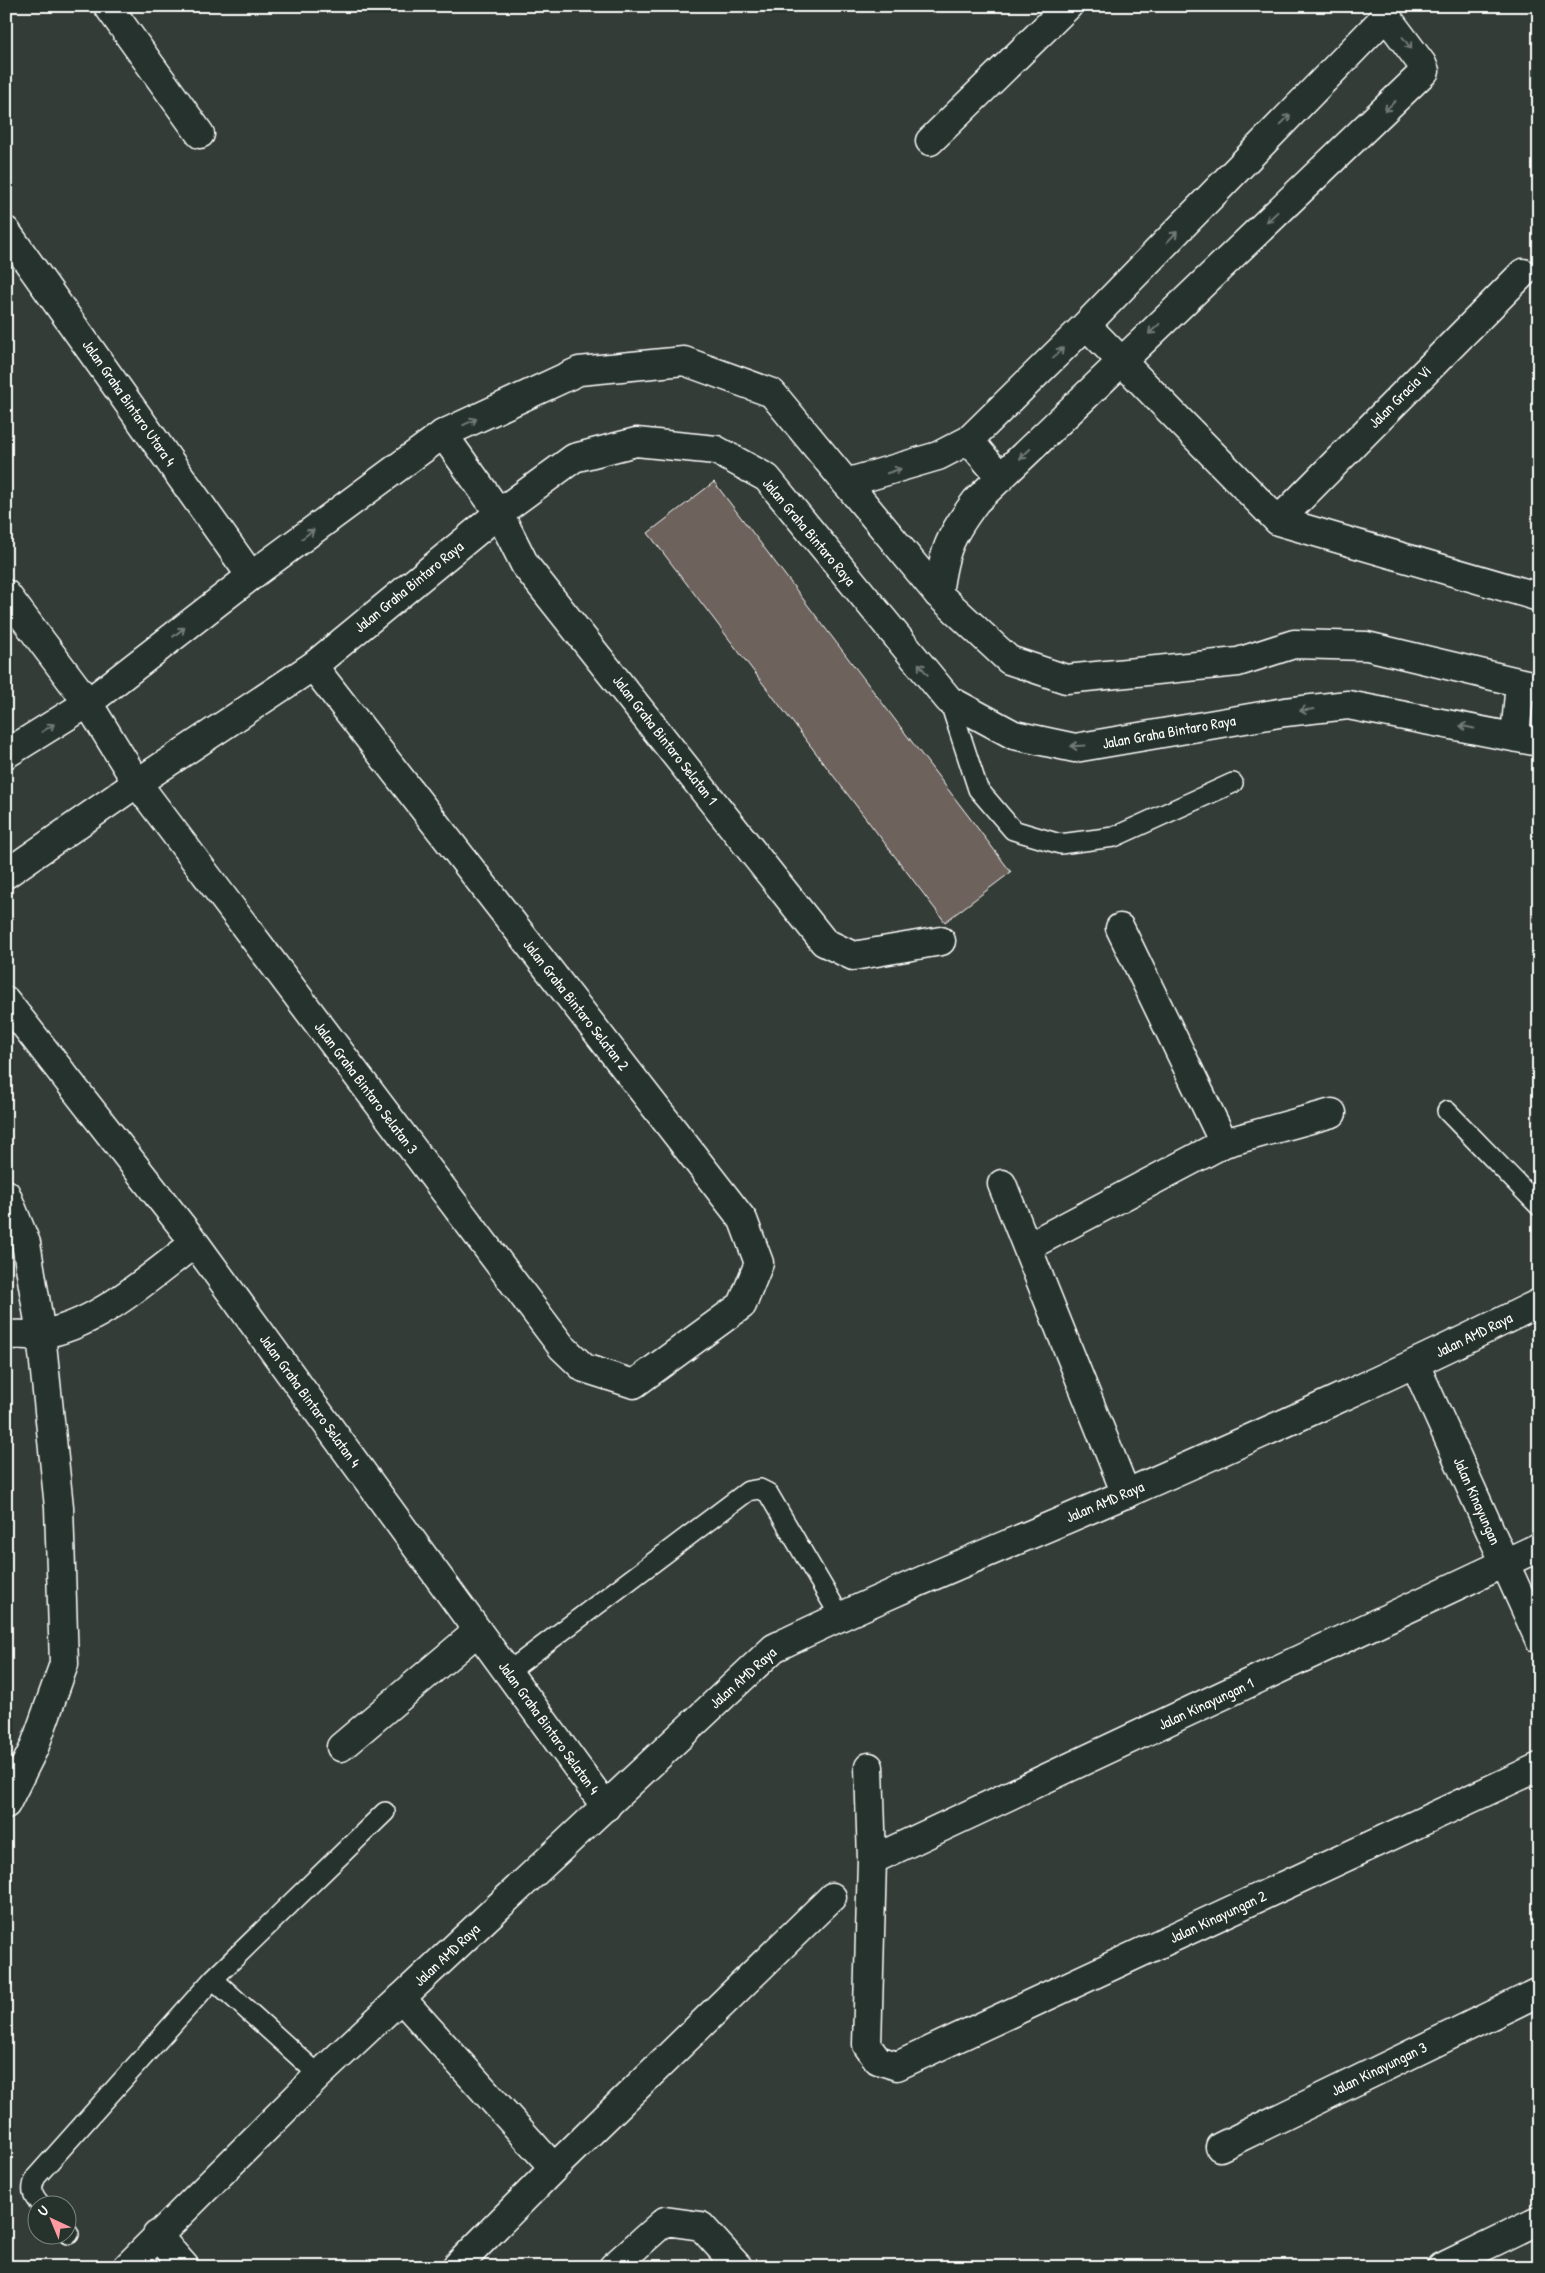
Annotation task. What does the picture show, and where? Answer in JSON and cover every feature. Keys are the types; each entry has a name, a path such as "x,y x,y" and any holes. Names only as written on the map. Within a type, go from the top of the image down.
{"street":[{"path":"108,6 200,134"},
{"path":"930,141 1068,6"},
{"path":"846,483 938,456 969,440 1086,325 1385,11 1425,71 1121,360 976,501 955,528 943,557 938,594"},
{"name":"Jalan Graha Bintaro Utara 4","path":"6,231 251,576"},
{"name":"Jalan Gracia Vi","path":"1278,521 1523,274"},
{"path":"1086,325 1278,521 1539,597"},
{"path":"6,754 88,703 251,576 443,434 579,372 684,361 772,393 938,594 1009,660 1066,679 1238,662 1294,644 1367,646 1530,685 1527,739"},
{"name":"Jalan Graha Bintaro Selatan 1","path":"443,434 499,514 525,564 824,942 853,956 941,941"},
{"path":"969,440 1001,478"},
{"name":"Jalan Graha Bintaro Raya","path":"6,874 137,783 313,666 499,514 574,458 636,442 716,450 767,478 949,700 1014,735 1075,748 1285,712 1348,705 1527,739"},
{"name":"Jalan Graha Bintaro Selatan 3","path":"6,594 88,703 137,783 562,1347 584,1368 634,1384 689,1344"},
{"name":"Jalan Graha Bintaro Selatan 2","path":"313,666 743,1220 759,1263 742,1305 689,1344"},
{"path":"1120,928 1224,1143"},
{"name":"Jalan Graha Bintaro Selatan 4","path":"6,1001 195,1242 606,1807"},
{"path":"1027,1247 1224,1143 1332,1113"},
{"path":"1002,1184 1126,1494"},
{"path":"6,1194 26,1244 41,1334 60,1507 64,1664 34,1748 6,1804"},
{"path":"6,1335 41,1334 76,1325 106,1309 195,1242"},
{"name":"Jalan AMD Raya","path":"126,2267 319,2075 774,1648 840,1616 1126,1494 1416,1364 1539,1303"},
{"name":"Jalan Kinayungan","path":"1416,1364 1539,1639"},
{"name":"Jalan Kinayungan 1","path":"872,1860 1539,1547"},
{"path":"341,1747 478,1631"},
{"path":"869,1767 872,1860"},
{"name":"Jalan Kinayungan 2","path":"872,1860 867,2045 878,2060 896,2066 1539,1767"},
{"path":"456,2267 554,2168 832,1897"},
{"name":"Jalan Kinayungan 3","path":"1220,2147 1539,1992"},
{"path":"401,1998 554,2168"},
{"path":"1442,2267 1539,2220"},
{"path":"613,2267 666,2221 701,2226 738,2267"},
{"path":"157,2235 185,2267"}],"lane":[{"path":"949,700 978,789 1013,830 1022,833 1060,844 1114,837 1233,783"},
{"path":"1447,1111 1539,1206"},
{"path":"508,1672 748,1491 760,1489 768,1493 840,1616"},
{"path":"34,2196 31,2188 36,2177 213,1979 385,1812"},
{"path":"213,1979 319,2075"}],"building":[{"path":"714,482 1011,872 945,922 648,533"}]}
